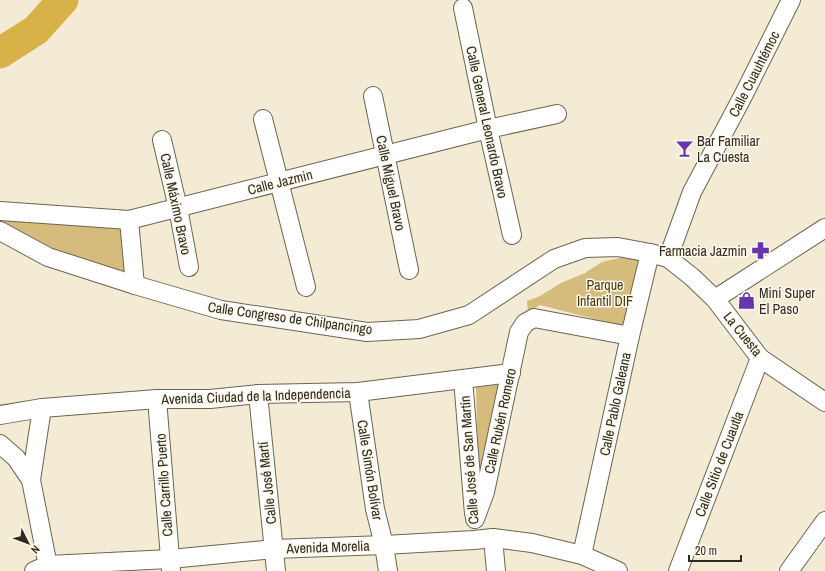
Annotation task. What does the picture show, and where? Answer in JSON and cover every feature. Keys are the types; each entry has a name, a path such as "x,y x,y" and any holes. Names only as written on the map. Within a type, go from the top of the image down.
{"street":[{"name":"Calle Cuauhtémoc","path":"668,258 692,192 743,96 791,0"},
{"name":"Calle General Leonardo Bravo","path":"463,8 512,235"},
{"name":"Calle Miguel Bravo","path":"373,96 409,270"},
{"name":"Calle Jazmin","path":"0,211 128,220 488,129 557,114"},
{"path":"263,119 306,287"},
{"name":"Calle Máximo Bravo","path":"162,140 178,208 189,267"},
{"path":"128,220 135,285"},
{"path":"715,299 825,228"},
{"name":"Calle Congreso de Chilpancingo","path":"0,231 48,257 135,285 221,310 367,332 419,329 469,315 554,259 585,248 618,247 668,258"},
{"name":"Calle Pablo Galeana","path":"582,555 630,336 650,253"},
{"name":"La Cuesta","path":"668,258 692,277 715,299 760,358 825,402"},
{"name":"Calle Rubén Romero","path":"475,519 485,492 519,332 525,323 534,318 630,336"},
{"name":"Calle Sitio de Cuautla","path":"678,571 760,358"},
{"name":"Avenida Ciudad de la Independencia","path":"0,415 42,408 157,399 210,399 258,394 358,392 511,373"},
{"name":"Calle José de San Martín","path":"463,379 475,519 474,540"},
{"name":"Calle Simón Bolívar","path":"358,392 375,509 384,545 388,571"},
{"name":"Calle José Martí","path":"258,394 276,571"},
{"name":"Calle Carrillo Puerto","path":"157,399 170,565"},
{"path":"42,408 31,480 44,569"},
{"path":"0,444 16,458 31,480"},
{"path":"789,571 825,521"},
{"name":"Avenida Morelia","path":"44,569 170,565 274,549 384,545 493,538 532,542 582,555 611,569"},
{"name":"Calle José de San Martín","path":"493,538 496,571"}],"green space":[{"path":"0,217 126,228 128,274 52,248 32,239 0,220"},
{"name":"Parque Infantil DIF","path":"624,257 643,261 622,326 540,305 528,313 527,301 540,296 561,283 585,273 602,262"},
{"path":"504,384 479,504 476,387"}],"waterway":[{"path":"0,53 36,30 63,0"}],"place":[{"name":"Bar Familiar La Cuesta","path":"684,149"},
{"name":"Farmacia Jazmin","path":"760,251"},
{"name":"Mini Super El Paso","path":"746,301"}]}
